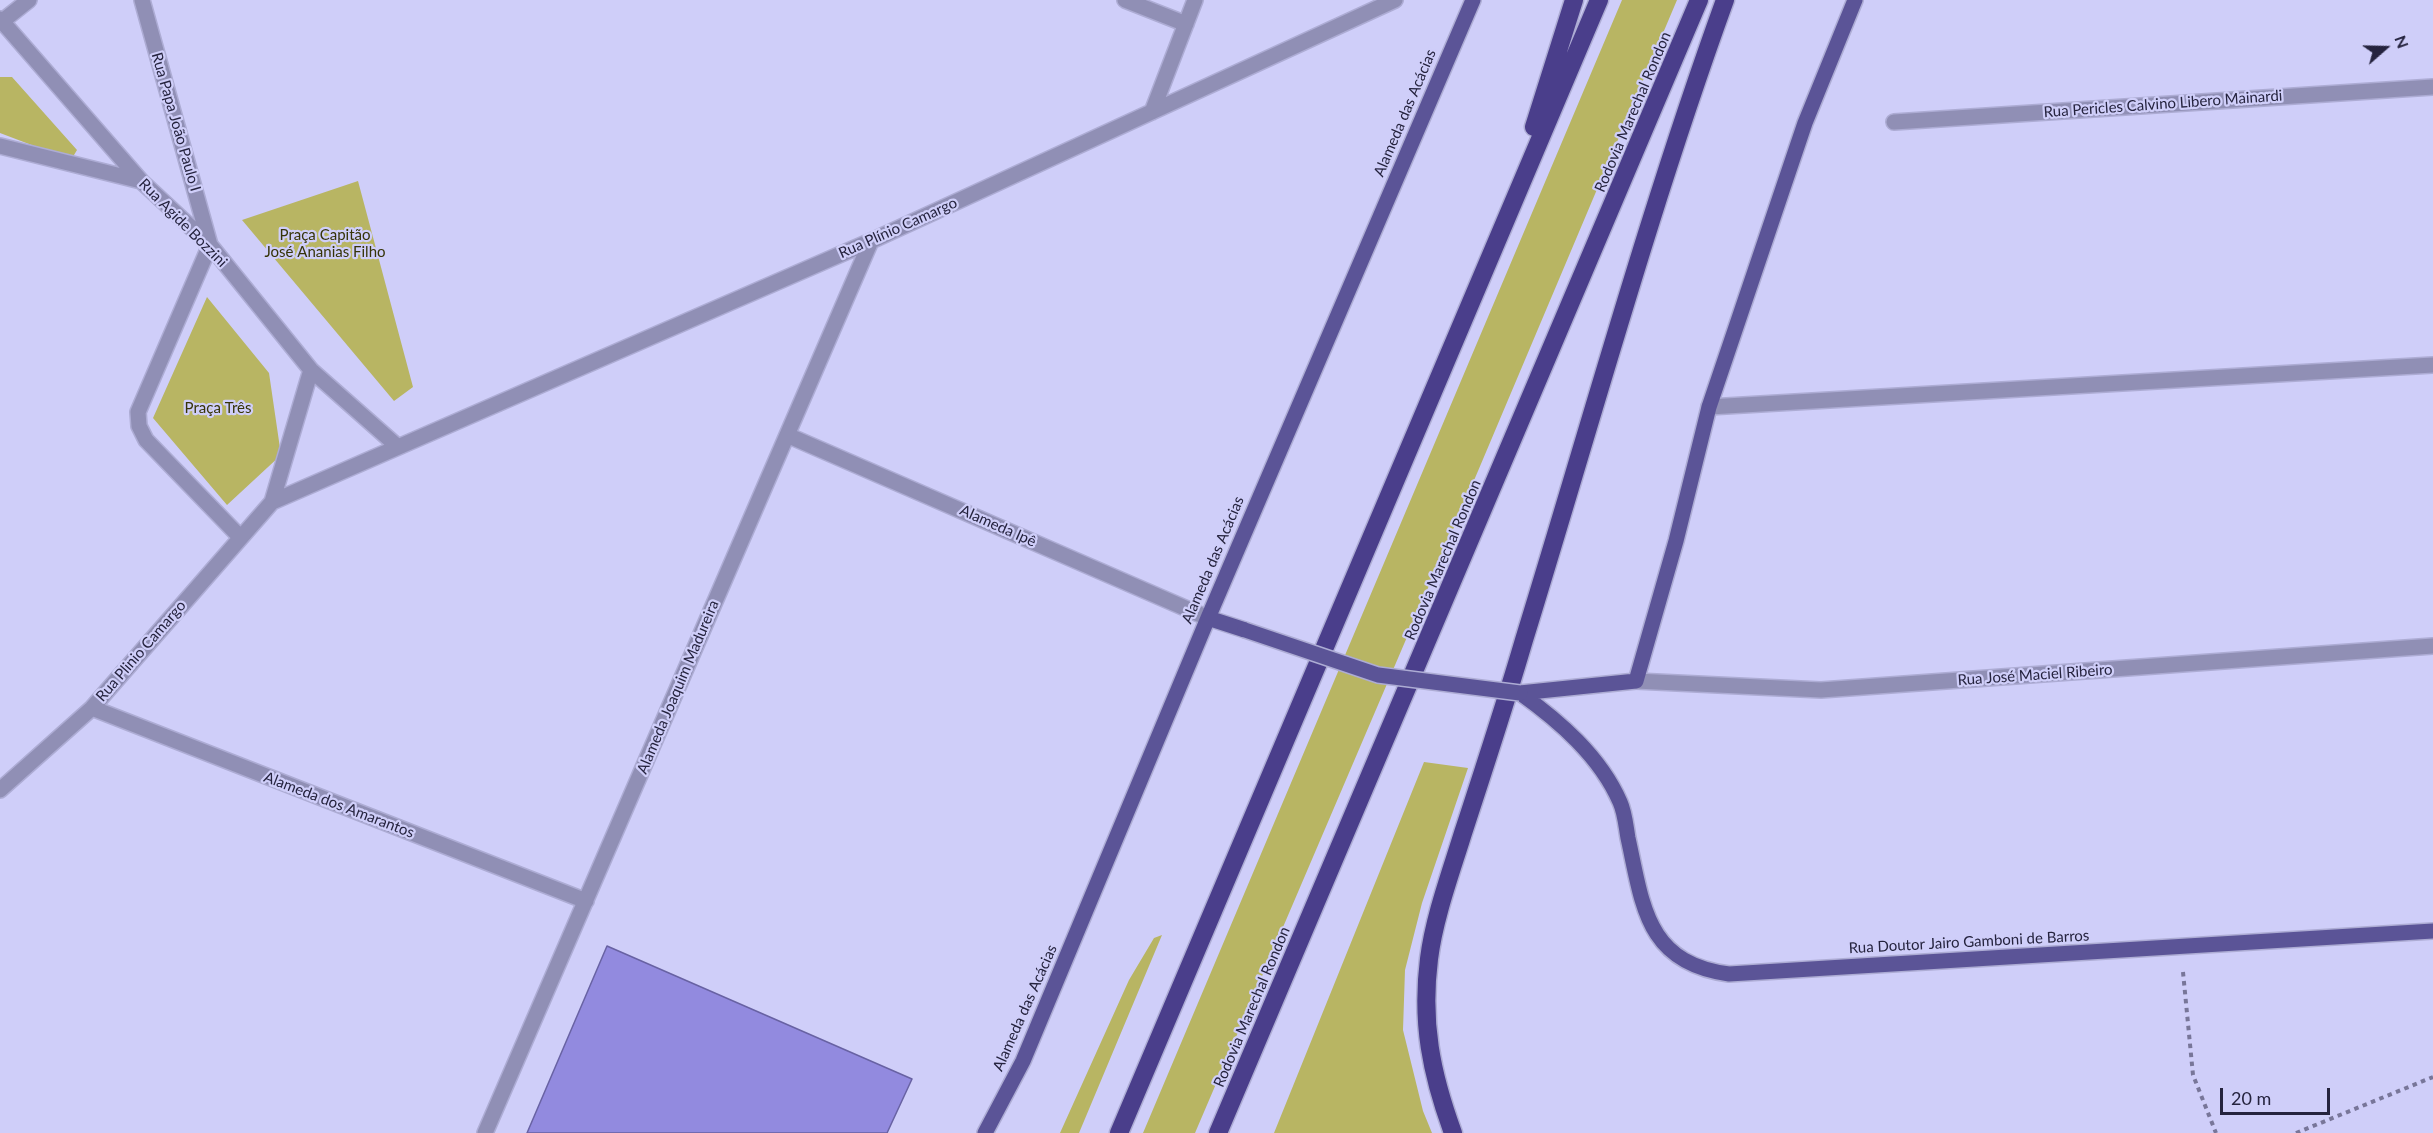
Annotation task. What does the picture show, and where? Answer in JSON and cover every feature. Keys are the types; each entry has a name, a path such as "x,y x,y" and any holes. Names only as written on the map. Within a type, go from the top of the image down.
{"highway":[{"path":"1500,235 1574,0"},
{"path":"1119,1133 1599,0"},
{"name":"Rodovia Marechal Rondon","path":"1218,1133 1699,0"},
{"path":"1453,1133 1438,1092 1425,1024 1429,957 1447,883 1524,643 1659,197 1725,0"},
{"path":"1230,1133 1259,1038"}],"main road":[{"name":"Alameda das Acácias","path":"985,1133 1023,1061 1208,618 1473,0"},
{"path":"1208,618 1378,675 1520,693 1628,681 1676,541 1709,407 1805,123 1855,0"},
{"name":"Rua Doutor Jairo Gamboni de Barros","path":"1520,693 1550,715 1578,741 1607,779 1621,803 1645,912 1651,926 1660,939 1684,961 1713,972 1729,974 2433,931"}],"street":[{"path":"1,21 29,0"},
{"name":"Rua Papa João Paulo I","path":"142,0 210,245"},
{"path":"1125,0 1186,24"},
{"path":"1152,112 1195,0"},
{"name":"Rua Plínio Camargo","path":"397,446 871,241 1395,0"},
{"name":"Rua Agide Bozzini","path":"1,21 141,181 210,245 311,370 397,446"},
{"name":"Rua Pericles Calvino Libero Mainardi","path":"1894,122 2433,87"},
{"path":"0,146 141,181"},
{"name":"Alameda Joaquim Madureira","path":"486,1133 871,241"},
{"path":"210,245 138,412 139,426 146,440 240,537"},
{"path":"1709,407 2433,365"},
{"name":"Rua Plinio Camargo","path":"272,502 311,370"},
{"name":"Alameda Ipê","path":"787,435 1208,618"},
{"name":"Rua Plinio Camargo","path":"0,790 92,708 272,502 397,446"},
{"name":"Rua José Maciel Ribeiro","path":"1628,681 1821,690 2433,646"},
{"name":"Alameda dos Amarantos","path":"92,708 586,901"}],"path":[{"path":"2180,947 2193,1075 2216,1133"},
{"path":"2296,1133 2433,1077"}],"green space":[{"path":"1622,0 1677,0 1195,1133 1143,1133"},
{"path":"0,77 12,77 77,150 71,160 0,133"},
{"name":"Praça Capitão José Ananias Filho","path":"358,181 413,387 394,401 242,220"},
{"name":"Praça Três","path":"207,297 269,373 281,455 227,505 153,418"},
{"path":"1424,762 1468,768 1422,903 1405,970 1403,1030 1423,1111 1432,1133 1274,1133"},
{"path":"1162,935 1079,1133 1060,1133 1129,980 1154,938"}],"building":[{"path":"607,946 912,1079 887,1133 527,1133"}]}
